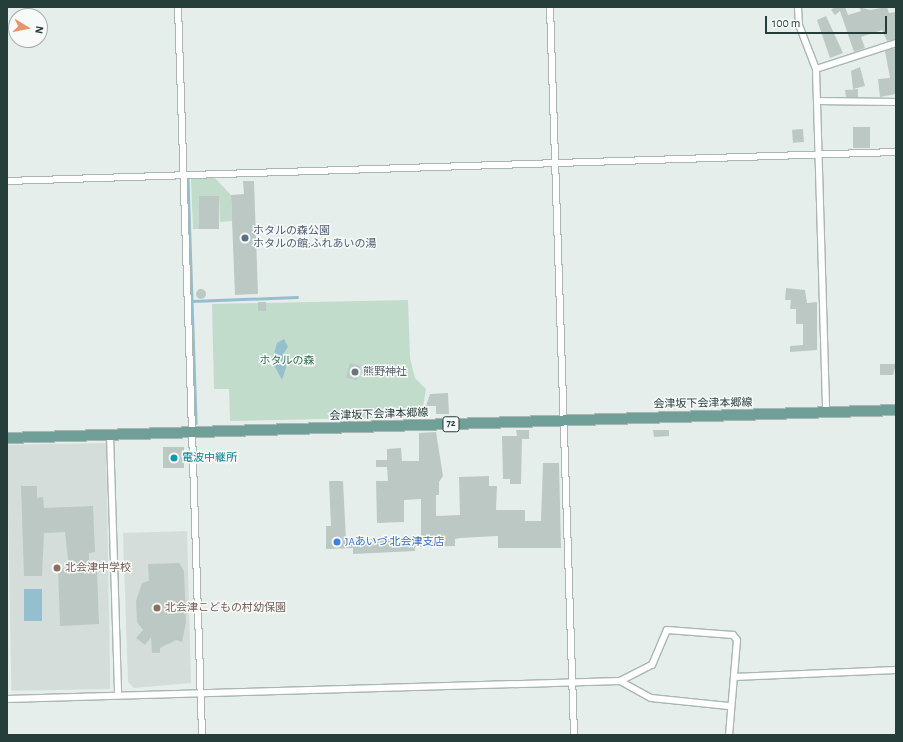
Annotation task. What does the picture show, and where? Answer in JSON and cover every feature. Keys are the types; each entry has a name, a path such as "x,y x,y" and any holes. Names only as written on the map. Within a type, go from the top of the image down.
{"main road":[{"name":"会津坂下会津本郷線","path":"7,438 192,434 565,419 896,410"}],"street":[{"path":"178,7 202,735"},
{"path":"550,7 565,419 574,735"},
{"path":"798,7 799,25 816,69 826,412"},
{"path":"816,69 896,43"},
{"path":"817,101 896,102"},
{"path":"7,181 896,152"},
{"path":"110,435 118,696"},
{"path":"7,699 572,681 620,681 652,665 667,630 736,637 734,676 729,706 729,735"},
{"path":"734,676 896,670"},
{"path":"620,681 651,698 729,706"}],"shaded area":[{"name":"北会津中学校","path":"106,443 110,689 11,691 7,445"},
{"name":"北会津こどもの村幼保園","path":"187,531 191,683 134,688 128,682 123,533"}],"green space":[{"path":"213,176 231,195 232,221 220,222 219,196 199,196 200,229 193,229 191,179"},
{"name":"ホタルの森","path":"408,300 410,358 415,378 426,389 423,407 411,417 230,421 229,389 214,389 212,304"}],"water":[{"path":"284,339 288,347 283,354 287,364 282,380 274,365 274,354 277,343"},
{"path":"24,589 42,589 42,621 24,621"}],"building":[{"path":"835,7 845,7 848,15 861,11 859,7 870,10 887,7 889,13 896,12 896,39 887,41 882,30 861,37 865,48 854,52 840,11 835,15 831,10"},
{"path":"826,16 843,53 830,58 817,20"},
{"path":"896,48 896,94 880,97 878,79 890,78 885,51"},
{"path":"860,67 865,86 853,89 851,71"},
{"path":"858,89 858,97 846,97 845,90"},
{"path":"853,127 870,127 870,148 853,148"},
{"path":"803,129 804,142 793,143 792,130"},
{"name":"ホタルの森公園 ホタルの館;ふれあいの湯","path":"243,181 254,181 258,294 235,295 231,195 244,194"},
{"path":"199,196 219,196 219,229 199,229"},
{"path":"786,288 805,290 807,303 817,302 817,350 790,352 790,346 803,345 803,324 796,324 796,309 790,309 791,300 785,300"},
{"path":"199,289 203,289 205,290 205,298 199,299 196,296 196,292"},
{"path":"258,302 266,302 266,311 258,311"},
{"name":"熊野神社","path":"350,363 361,366 357,380 346,377"},
{"path":"880,364 896,364 893,375 880,375"},
{"path":"448,393 449,414 436,414 436,406 426,406 430,394"},
{"path":"516,430 529,430 529,439 522,439 521,484 510,484 510,479 503,479 502,436 517,436"},
{"path":"653,430 669,430 669,436 654,437"},
{"path":"436,432 443,476 439,482 439,495 436,495 436,516 460,515 459,477 489,476 489,486 497,486 496,510 525,510 525,521 541,521 543,463 559,463 561,548 498,548 498,536 460,538 455,539 455,546 415,547 415,551 353,554 353,548 326,549 326,526 331,526 329,481 343,481 346,540 421,537 421,499 404,500 404,522 377,523 376,481 388,481 387,467 376,467 376,460 387,460 387,449 401,448 402,461 419,461 419,433"},
{"name":"電波中継所","path":"163,447 184,447 184,468 163,468"},
{"path":"21,486 37,486 37,498 43,497 44,508 93,506 95,552 89,553 89,570 97,570 99,624 60,626 58,568 69,568 65,532 44,533 42,576 24,576"},
{"path":"179,563 184,571 186,622 182,642 176,640 160,648 160,653 152,653 151,637 145,645 136,638 143,630 137,622 136,601 142,583 149,581 148,564"}],"waterway":[{"path":"188,179 196,423"},
{"path":"192,301 297,297"}],"place":[{"name":"ホタルの森公園 ホタルの館;ふれあいの湯","path":"245,238"},
{"name":"熊野神社","path":"355,372"},
{"name":"電波中継所","path":"174,458"},
{"name":"JAあいづ 北会津支店","path":"337,542"},
{"name":"北会津中学校","path":"57,568"},
{"name":"北会津こどもの村幼保園","path":"157,608"}]}
